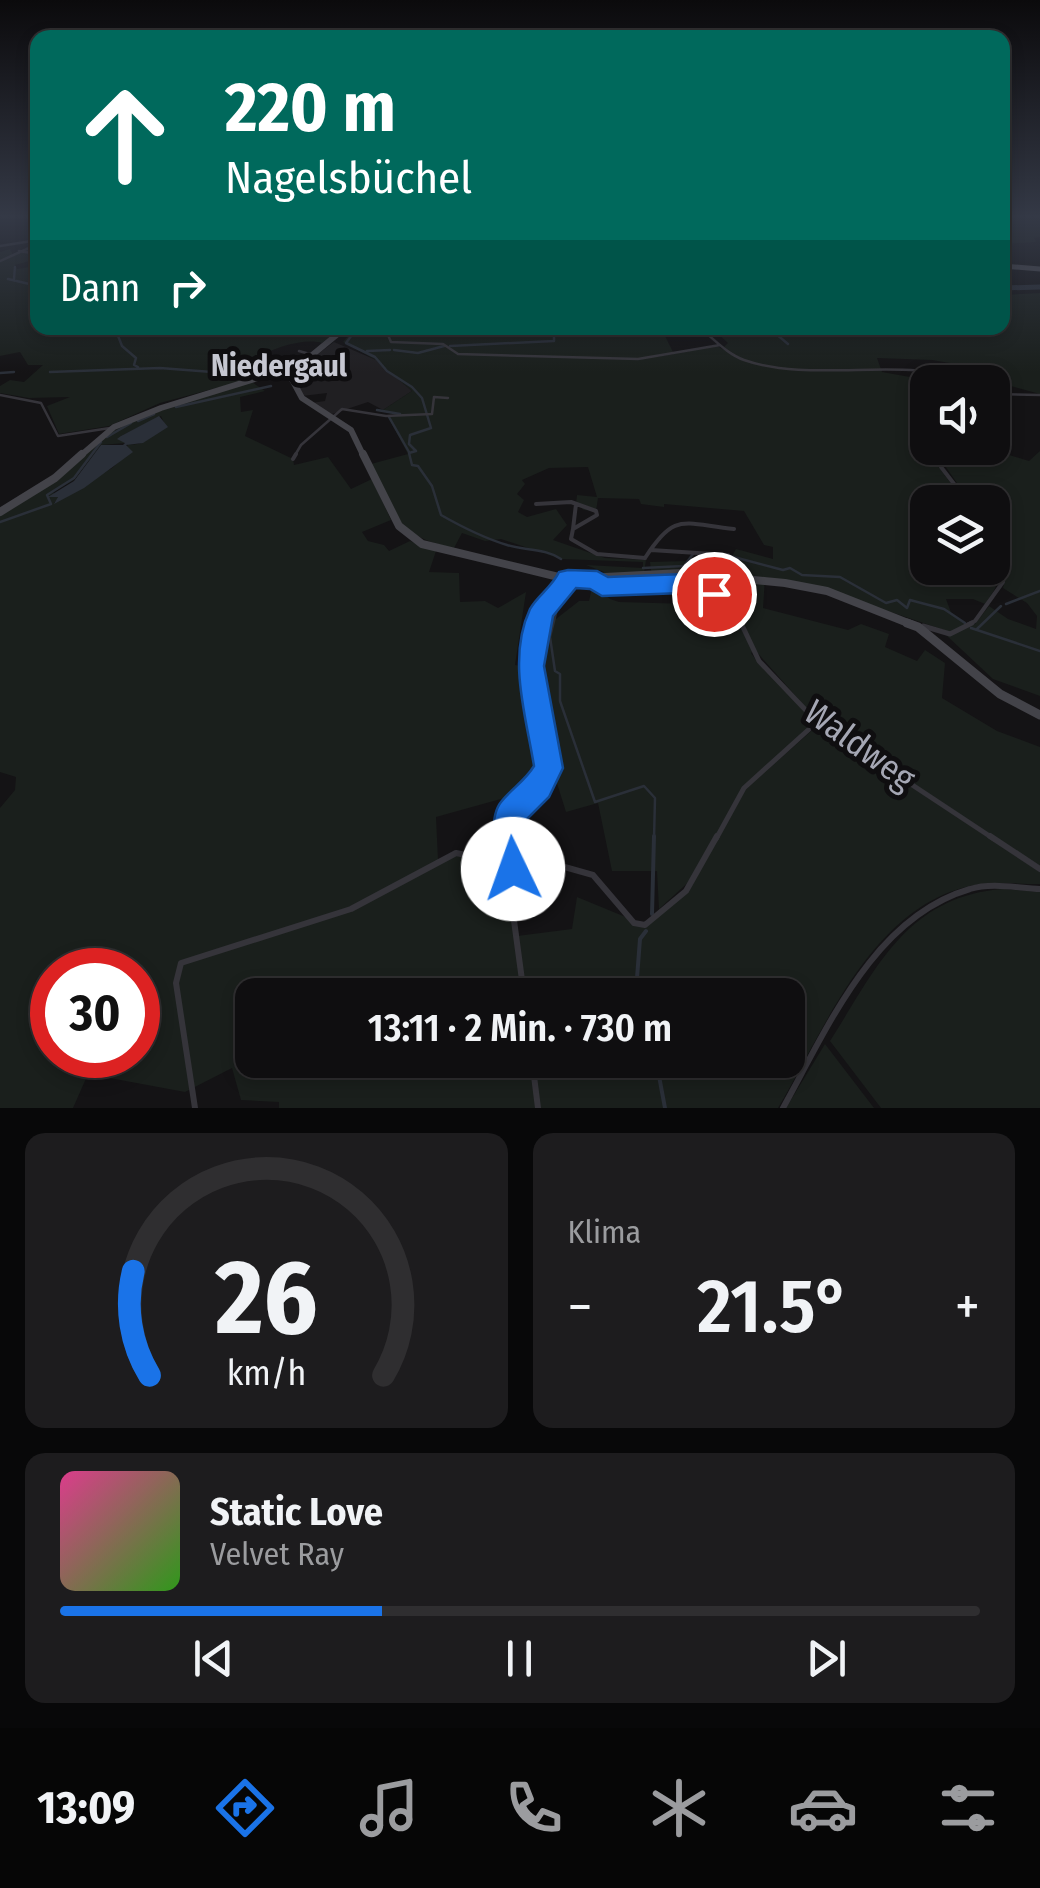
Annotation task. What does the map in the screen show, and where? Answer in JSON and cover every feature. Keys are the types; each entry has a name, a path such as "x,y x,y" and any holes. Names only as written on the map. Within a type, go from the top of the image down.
{"main road":[{"path":"0,512 55,478 114,427 161,408 287,370 316,356 338,335"},
{"path":"287,370 303,400 333,417 358,440 399,526 422,544 568,579 597,580 649,570 811,587 918,627 1000,694 1040,715"}],"street":[{"path":"388,335 391,342 443,344 458,354 507,357 638,359 720,345"},
{"path":"708,335 734,356 756,363 910,373"},
{"path":"299,350 316,356"},
{"path":"1010,394 1040,395"},
{"path":"0,395 42,403 57,436 114,427"},
{"path":"294,459 300,446 342,410 388,416 428,414 436,395 448,398"},
{"path":"366,414 369,408"},
{"path":"941,467 955,485"},
{"path":"536,504 576,504 584,510 596,511 597,515 574,529"},
{"path":"576,504 571,539 605,557 645,558"},
{"path":"645,558 662,531 674,523 734,528"},
{"path":"651,550 728,554"},
{"path":"645,558 649,570"},
{"path":"522,978 514,913 510,814 539,786 549,768 530,666 541,612 563,590 568,579"},
{"name":"Waldweg","path":"597,580 602,586 684,584 719,596 737,614 759,661 817,722 1040,869"},
{"path":"918,627 950,634 976,621 1000,585"},
{"path":"195,1108 176,983 182,963 351,910 456,854 514,865 554,864 595,876 634,922 645,925 686,890 744,788 817,722"},
{"path":"783,1108 851,992 899,928 966,890 988,886 1040,889"},
{"path":"534,1078 538,1108"}],"shaded area":[{"path":"0,270 30,270 30,335 333,335 322,343 302,342 277,348 254,360 241,375 254,378 160,403 109,426 59,434 47,406 70,397 29,398 0,393 0,386 10,380 24,382 43,365 28,365 20,352 0,356"},
{"path":"1040,293 1040,394 1010,386 1010,365 877,358 882,372 910,377 910,465 938,465 952,485 910,485 910,585 996,585 985,604 973,599 946,599 952,615 966,624 950,632 808,584 765,577 763,608 848,630 861,624 889,634 885,647 917,661 925,650 945,663 942,698 997,731 1040,747 1040,867 817,720 755,650 751,653 757,661 814,722 743,788 693,878 659,909 657,871 612,871 598,803 566,812 550,761 546,777 510,815 508,797 436,817 438,860 456,853 513,865 517,936 572,929 577,897 645,925 687,891 746,789 818,725 1040,872 1040,884 970,886 935,899 905,919 854,976 805,1059 805,978 235,978 235,1078 795,1078 778,1108 279,1108 279,1102 241,1100 232,1068 185,1092 110,1078 160,1078 160,948 30,948 30,1078 86,1078 73,1108 0,1108 0,808 15,790 16,777 0,772 0,513 57,479 106,435 134,419 252,382 265,391 240,397 241,412 253,410 245,436 293,459 294,465 328,457 351,489 372,479 391,520 362,532 368,541 384,545 389,551 410,541 436,551 429,572 459,573 460,602 485,601 498,608 526,592 515,665 530,667 544,613 556,619 579,601 589,601 593,583 619,602 690,604 712,616 728,594 711,586 677,581 600,583 652,579 650,562 687,561 725,568 736,549 773,559 773,547 764,545 744,511 664,507 641,504 639,499 598,498 596,511 584,510 576,504 577,495 597,497 588,467 549,468 522,480 525,484 517,494 524,500 518,512 527,517 556,509 567,525 553,540 605,558 646,560 644,573 584,575 604,572 586,565 643,568 643,562 561,559 501,539 485,541 462,533 454,548 420,537 399,520 371,464 408,454 388,417 399,416 376,409 383,410 412,391 376,360 343,342 349,335 664,335 673,352 656,357 717,346 743,360 724,347 728,343 719,335 1010,335 1010,295","holes":["161,416 164,423 139,444 128,444 123,458 112,468 54,503 59,499 53,492 74,480 101,445 126,443 121,436"]},
{"path":"334,342 376,360 412,391 383,410 368,402 332,414 311,403 325,401 327,393 302,396 294,372"},
{"path":"159,416 168,427 143,443 126,445 133,452 84,488 54,504 58,497 48,497 74,481 101,445 123,445 117,439"},
{"path":"1040,451 1040,696 993,679 946,635 975,624 989,606 1008,619 1036,629 1037,616 1027,603 1003,588 1010,585 1010,485 958,485 944,465 1010,465 1010,455 1029,461"},
{"path":"1002,889 1040,892 1040,1108 881,1108 830,1041 879,963 918,922 941,906 969,895"},
{"path":"825,1044 874,1108 786,1108"}],"waterway":[{"path":"14,279 15,270"},
{"path":"8,279 30,284"},
{"path":"1010,288 1040,287"},
{"path":"118,335 122,346 136,358 134,365 138,367"},
{"path":"352,335 346,343 375,357 422,398 431,428 410,435 409,444 416,451 409,453 412,465 418,466 432,486 441,515 498,542 561,559"},
{"path":"450,346 554,341 554,335"},
{"path":"777,335 788,344"},
{"path":"394,350 418,353 444,346"},
{"path":"367,351 390,350"},
{"path":"50,372 160,368 238,374"},
{"path":"0,373 14,372"},
{"path":"242,374 261,375"},
{"path":"176,407 271,386"},
{"path":"377,410 400,414"},
{"path":"138,421 154,414"},
{"path":"389,417 409,452"},
{"path":"107,437 131,423"},
{"path":"0,522 51,504 47,495 74,478 101,442"},
{"path":"643,568 684,566 693,554"},
{"path":"730,556 783,570 790,568 802,575 840,577 886,603 897,600 907,608 910,600 944,609 965,623"},
{"path":"564,594 579,584"},
{"path":"1006,604 1040,591"},
{"path":"559,601 550,637 555,671 560,674 560,701 595,802 644,786 655,798 654,839"},
{"path":"977,629 1001,606"},
{"path":"971,628 1040,651"},
{"path":"652,914 654,836"},
{"path":"637,978 640,939 646,931"},
{"path":"659,1078 665,1108"}],"district":[{"name":"Niedergaul","path":"279,366"}],"route":[{"path":"513,869 510,814 539,786 549,768 530,666 541,612 563,590 568,579 597,580 602,586 689,584 714,594"}]}
